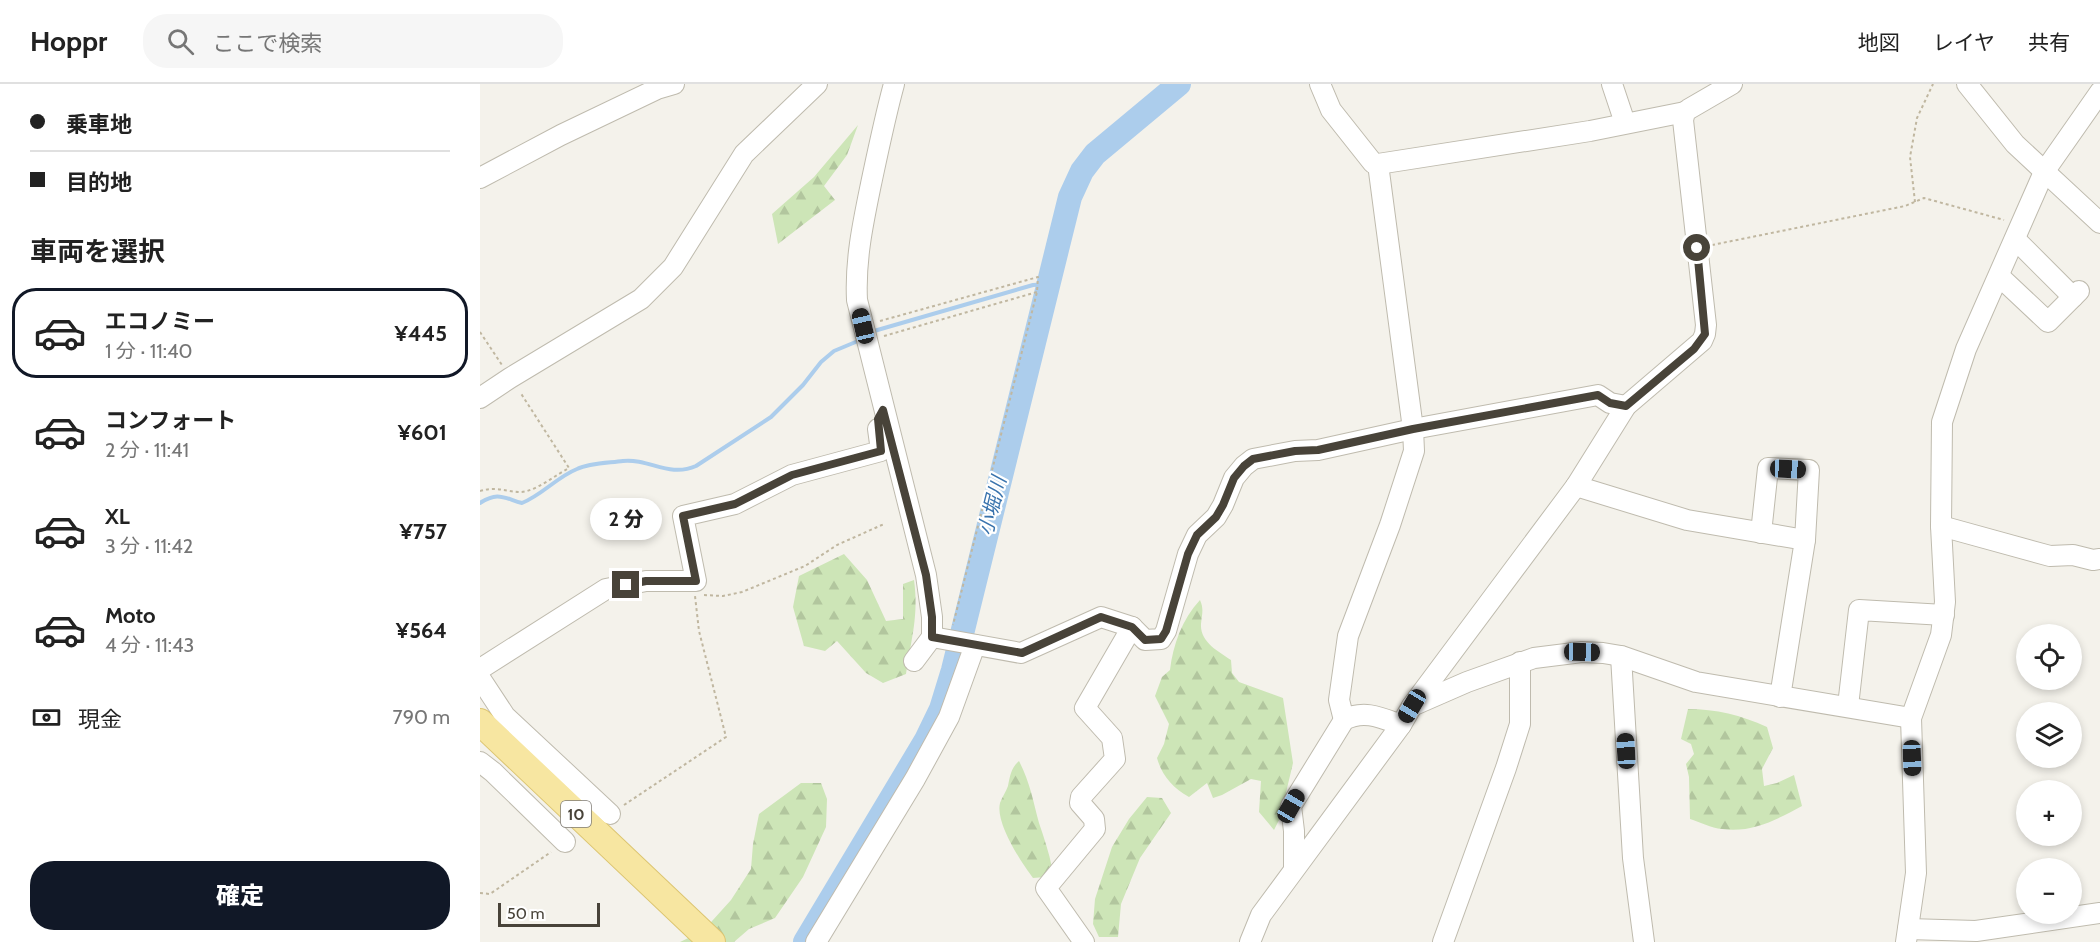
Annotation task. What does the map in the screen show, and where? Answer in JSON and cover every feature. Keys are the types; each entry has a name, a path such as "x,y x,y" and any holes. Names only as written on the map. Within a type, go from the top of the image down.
{"main road":[{"name":"10","path":"480,722 712,942"}],"street":[{"path":"480,398 620,314 659,283 673,267 744,154 817,84"},
{"path":"894,84 884,122 858,253 857,300 926,575 932,617 955,641 1022,653 1101,617 1132,627 1145,640 1161,639 1166,631 1188,554 1197,535 1216,517 1234,478 1253,459 1295,451 1318,450 1413,429 1598,395 1610,403 1626,406"},
{"path":"1320,84 1331,110 1373,163 1378,164 1590,131 1685,112 1732,84"},
{"path":"1612,84 1625,123"},
{"path":"480,177 662,86"},
{"path":"1972,86 2005,132 2044,172 2100,223"},
{"path":"2100,92 2044,172 1966,348 1942,422 1941,526 1944,615 1941,635 1911,717 1916,864 1907,935 1962,932 1984,936 2100,913"},
{"path":"1250,942 1261,915 1401,725 1412,706 1576,486 1626,406 1694,349 1705,334 1683,125 1685,112"},
{"path":"1344,720 1340,699 1348,636 1390,525 1414,451 1378,164"},
{"path":"1999,276 2048,322 2076,294 2018,232"},
{"path":"480,669 606,589 646,581 696,581 683,516 735,504 792,475 881,451 878,419 883,410"},
{"path":"1761,532 1768,468 1809,470 1805,540 1780,697"},
{"path":"1576,486 1687,520 1805,540"},
{"path":"1941,526 2050,556 2073,555 2093,560 2100,559"},
{"path":"1848,706 1859,610 1944,615"},
{"path":"1083,942 1046,888 1095,829 1094,819 1080,803 1081,797 1115,759 1112,738 1085,708 1132,627"},
{"path":"914,661 955,641"},
{"path":"816,942 915,779 949,717 955,641"},
{"path":"1412,706 1467,682 1534,658 1582,652 1603,652 1696,682 1911,717"},
{"path":"1621,656 1633,858 1644,942"},
{"path":"1443,942 1520,724 1520,662"},
{"path":"480,678 505,716 610,814"},
{"path":"1294,869 1294,831 1291,806 1344,720 1352,716 1372,714 1401,725"},
{"path":"480,762 493,771 565,842"}],"path":[{"path":"1915,202 1910,157 1917,118 1933,84"},
{"path":"1697,248 1905,206 1924,198 2018,232"},
{"path":"865,334 1038,277 1038,292 955,641"},
{"path":"865,334 1038,292"},
{"path":"480,332 569,468 527,492 501,488 480,491"},
{"path":"610,814 726,737 699,631 695,593 708,596 742,592 805,566 837,545 884,524"},
{"path":"480,893 490,894 565,842"}],"green space":[{"path":"858,125 847,155 824,186 835,200 778,244 772,214 814,177"},
{"path":"844,554 867,580 886,621 903,619 903,584 914,580 915,616 906,674 883,683 866,673 837,641 825,651 804,646 793,607 799,576"},
{"path":"1200,600 1203,636 1231,660 1232,673 1239,682 1283,698 1293,763 1280,818 1274,830 1259,812 1261,781 1251,779 1213,798 1207,783 1189,797 1169,781 1157,758 1164,744 1169,724 1155,696 1162,677 1170,670 1173,651 1183,624"},
{"path":"1688,709 1728,714 1767,727 1773,748 1762,769 1764,786 1794,775 1802,806 1773,820 1744,829 1718,828 1690,819 1689,777 1686,764 1694,754 1691,744 1681,739"},
{"path":"1019,761 1029,784 1051,862 1052,868 1045,877 1033,878 1010,842 1001,821 1000,803 1013,769"},
{"path":"801,783 821,783 827,799 826,827 803,877 775,918 749,929 734,942 680,942 703,931 731,900 751,869 759,814"},
{"path":"1147,797 1162,798 1171,813 1140,858 1121,904 1118,937 1099,937 1093,924 1095,899 1112,847 1129,819"}],"waterway":[{"name":"小堀川","path":"805,942 926,740 941,709 953,670 1070,197 1082,171 1095,154 1179,84"},
{"path":"874,331 1033,285 1049,284"},
{"path":"480,503 496,496 522,503 570,472 594,464 632,461 677,470 696,466 771,417 803,385 821,362 834,351 858,341"}],"route":[{"path":"626,585 646,581 696,581 683,516 735,504 792,475 881,451 878,419 883,410 926,575 932,617 932,637 1022,653 1101,617 1132,627 1145,640 1161,639 1166,631 1188,554 1197,535 1216,517 1234,478 1253,459 1295,451 1318,450 1413,429 1598,395 1610,403 1626,406 1702,341 1706,325 1697,248"}]}
